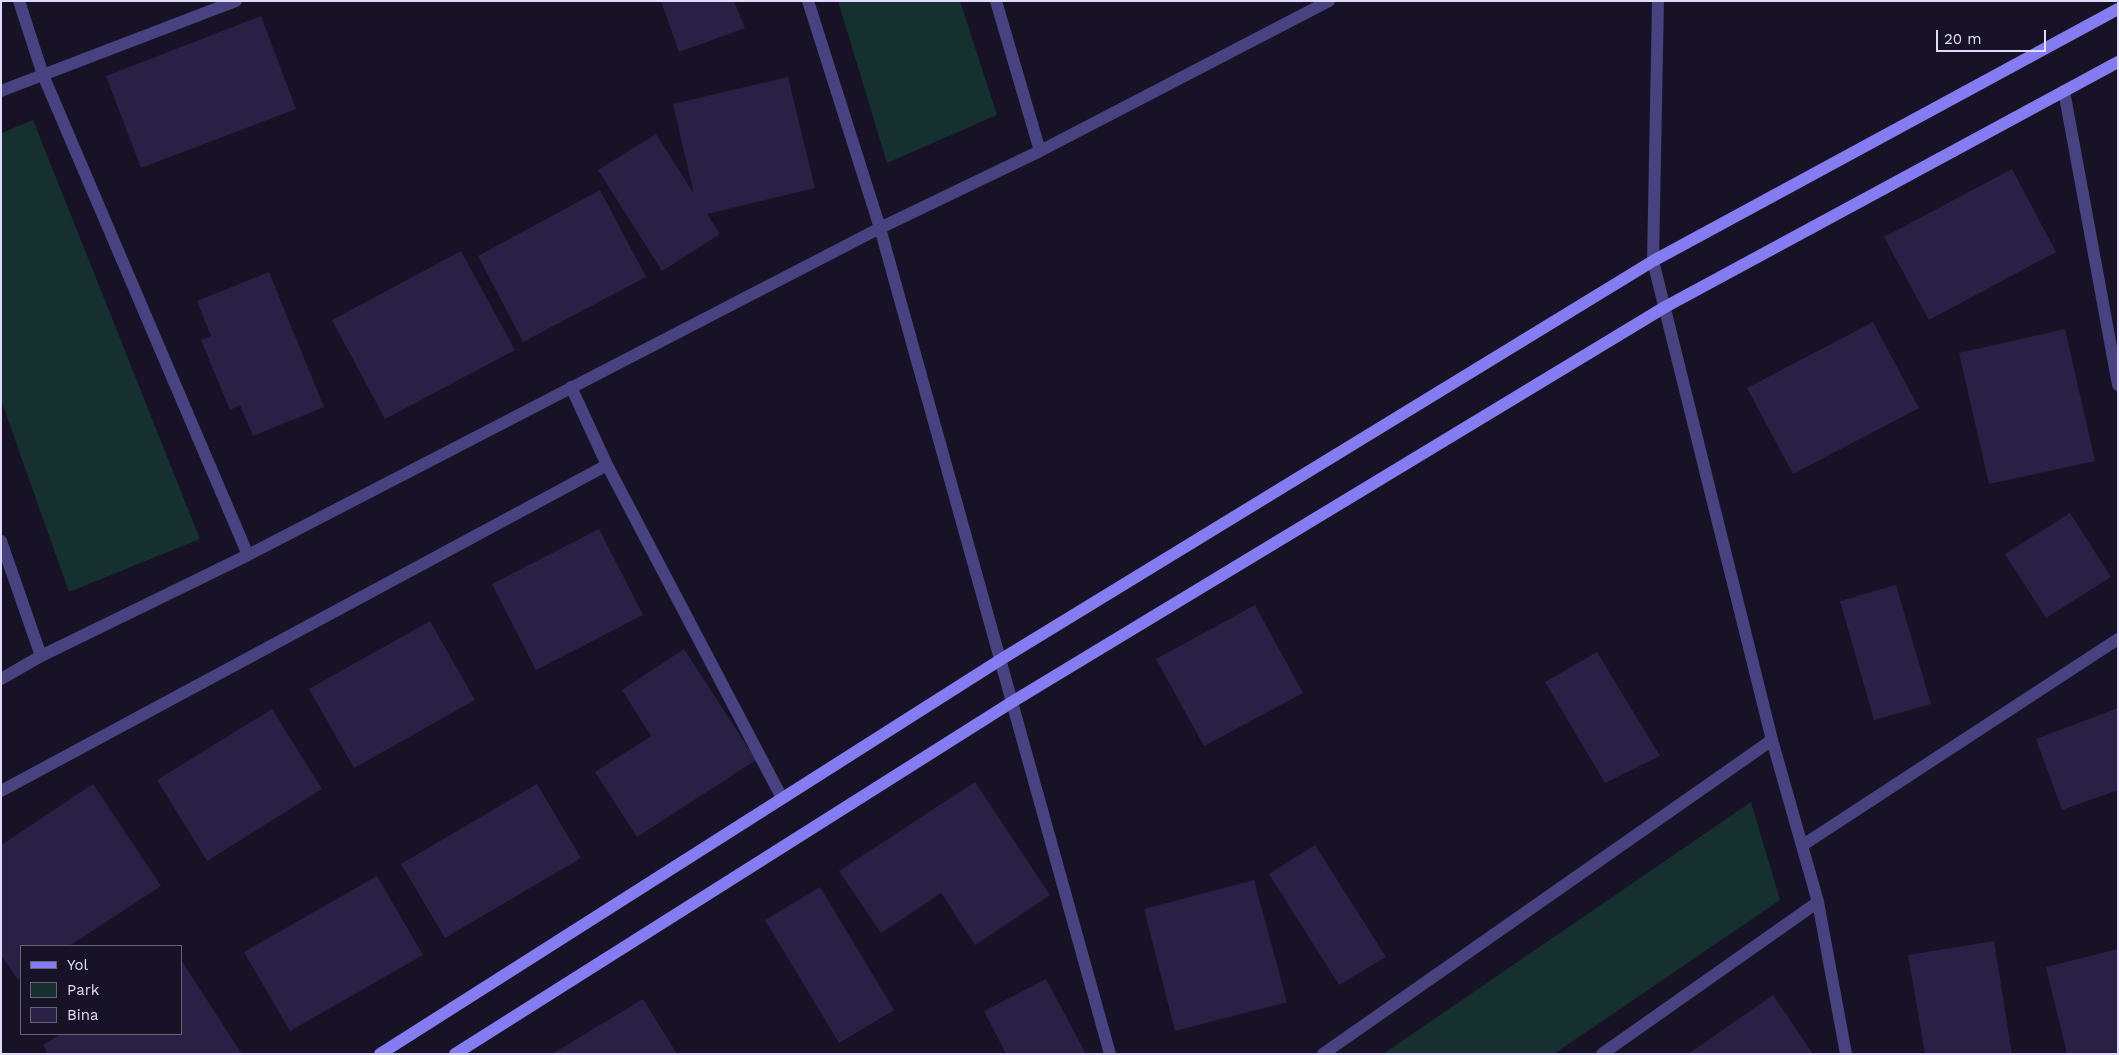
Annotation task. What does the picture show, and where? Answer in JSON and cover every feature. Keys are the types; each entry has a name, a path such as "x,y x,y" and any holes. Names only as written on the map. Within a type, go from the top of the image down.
{"street":[{"path":"19,1 43,75 248,555"},
{"path":"1,91 236,1"},
{"path":"808,1 880,228 1110,1054"},
{"path":"996,1 1040,151"},
{"path":"1,679 40,656 248,555 880,228 1040,151 1329,1"},
{"path":"1658,1 1653,260 1772,740 1818,902 1846,1054"},
{"path":"380,1054 1000,660 1653,260 2118,9"},
{"path":"456,1054 1012,702 1665,307 2118,62"},
{"path":"2064,91 2118,385"},
{"path":"571,387 607,465 782,798"},
{"path":"1,791 607,465"},
{"path":"1,541 40,656"},
{"path":"1803,845 2118,639"},
{"path":"1323,1054 1772,740"},
{"path":"1602,1054 1818,902"}],"green space":[{"path":"838,1 960,1 997,115 887,163"},
{"path":"33,120 200,539 69,592 1,400 1,133"},
{"path":"1751,802 1780,900 1554,1054 1383,1054"}],"building":[{"path":"661,1 734,1 745,28 679,52"},
{"path":"261,16 296,109 141,168 106,76"},
{"path":"788,77 815,188 707,214 720,234 662,271 598,170 656,134 694,194 673,104"},
{"path":"2012,169 2056,252 1929,320 1884,237"},
{"path":"600,190 646,277 523,342 478,256"},
{"path":"461,251 515,350 385,419 332,320"},
{"path":"269,272 324,407 253,436 240,405 230,410 201,340 211,336 197,301"},
{"path":"1873,322 1919,408 1793,474 1747,388"},
{"path":"2065,329 2095,461 1989,484 1959,353"},
{"path":"2070,513 2111,577 2046,618 2005,554"},
{"path":"599,529 643,615 536,670 492,584"},
{"path":"1896,585 1931,704 1874,720 1840,601"},
{"path":"1255,605 1303,693 1204,746 1156,659"},
{"path":"430,621 475,700 354,768 309,689"},
{"path":"684,649 756,760 637,837 595,772 651,736 622,690"},
{"path":"1597,652 1660,756 1605,783 1545,682"},
{"path":"2118,708 2118,790 2062,810 2036,739"},
{"path":"272,709 322,789 207,861 157,780"},
{"path":"975,782 1050,895 975,945 941,893 881,933 839,871"},
{"path":"93,784 161,886 71,945 20,945 20,979 18,980 1,955 1,845"},
{"path":"537,784 581,858 445,938 401,864"},
{"path":"1315,845 1386,957 1339,985 1269,874"},
{"path":"377,876 423,955 290,1031 244,952"},
{"path":"1254,880 1287,1002 1175,1031 1144,909"},
{"path":"820,887 894,1010 839,1043 765,920"},
{"path":"1994,941 2012,1054 1925,1054 1908,955"},
{"path":"2118,949 2118,1054 2067,1054 2046,967"},
{"path":"182,962 242,1054 48,1054 43,1045 59,1035 182,1035"},
{"path":"1046,979 1086,1054 1006,1054 984,1011"},
{"path":"1773,995 1813,1054 1688,1054"},
{"path":"643,999 677,1054 552,1054"}]}
